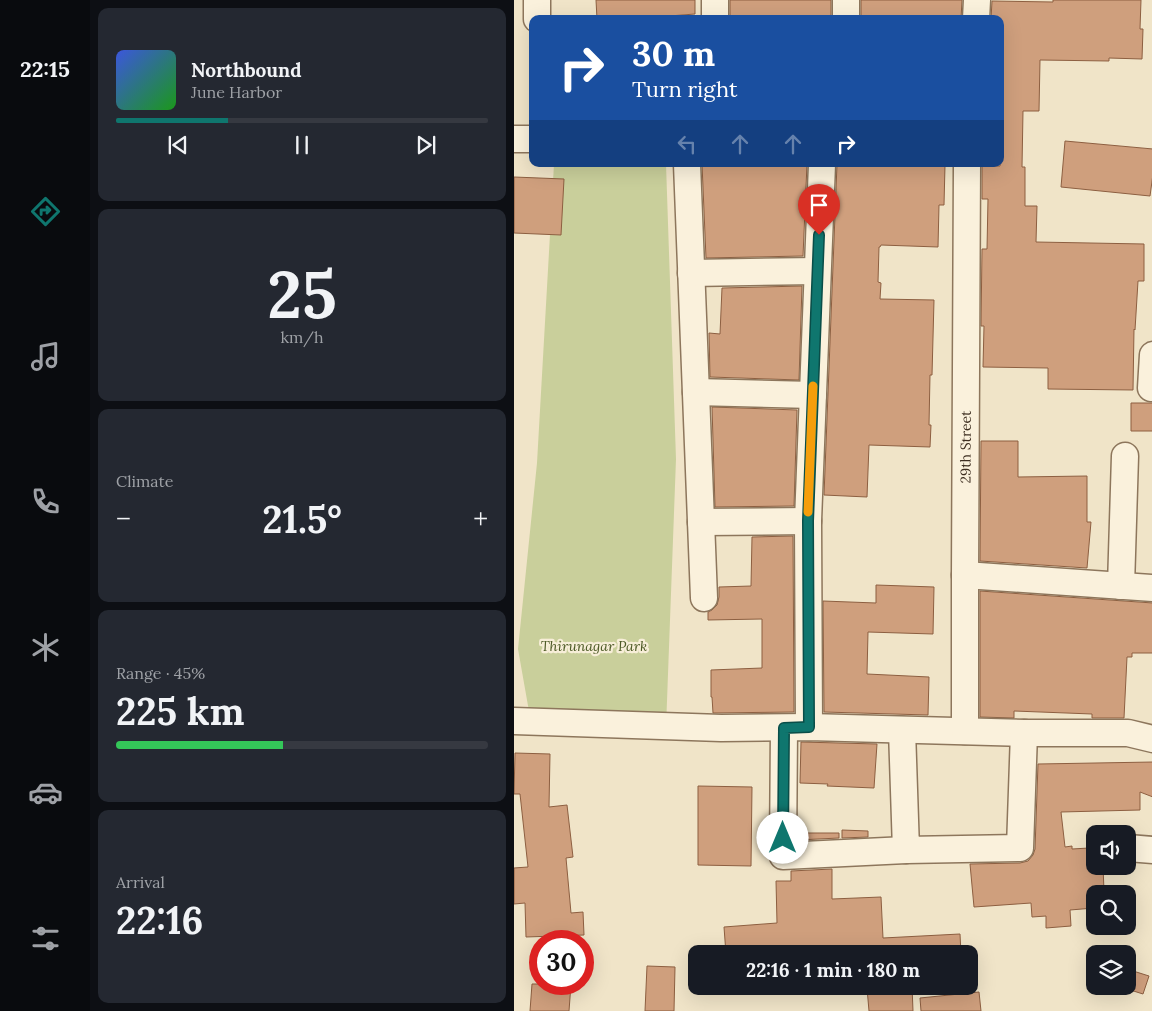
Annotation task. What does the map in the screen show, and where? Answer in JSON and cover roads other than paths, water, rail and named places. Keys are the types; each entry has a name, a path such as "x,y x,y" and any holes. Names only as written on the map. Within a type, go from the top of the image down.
{"street":[{"path":"537,0 537,15"},
{"path":"715,0 715,15"},
{"path":"846,0 846,15"},
{"path":"976,15 977,0"},
{"path":"514,139 529,140"},
{"path":"686,167 704,598"},
{"path":"822,167 808,521 796,727 783,856 906,850 1020,848 1024,733"},
{"name":"29th Street","path":"965,731 967,167"},
{"path":"691,273 817,271"},
{"path":"1151,388 1152,355"},
{"path":"696,392 813,395"},
{"path":"1121,586 1125,456"},
{"path":"701,522 808,521"},
{"path":"965,575 1152,588"},
{"path":"514,721 721,728 796,727 1024,733 1128,733 1152,739"},
{"path":"902,730 906,850"},
{"path":"1136,849 1152,850"}],"park label":[{"name":"Thirunagar Park","path":"594,646"}]}
